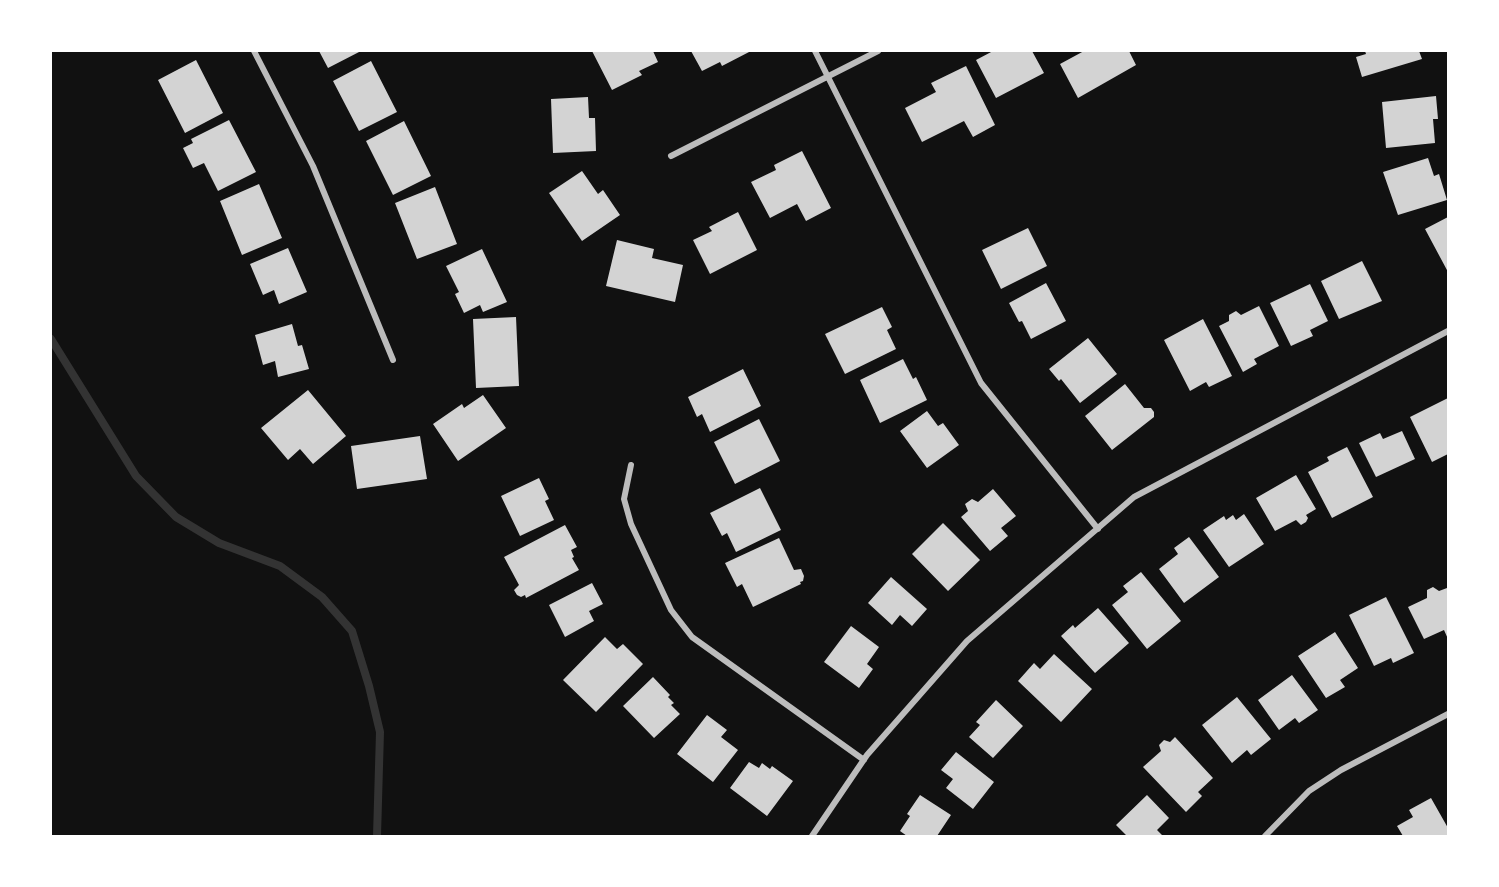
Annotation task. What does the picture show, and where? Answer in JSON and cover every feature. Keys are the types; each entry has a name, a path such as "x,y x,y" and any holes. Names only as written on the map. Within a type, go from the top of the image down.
{"street":[{"path":"254,51 313,166 393,360"},
{"path":"815,51 981,383 1098,529"},
{"path":"671,156 878,51"},
{"path":"812,836 864,760 967,641 1134,497 1448,331"},
{"path":"631,465 624,500 631,524 671,610 692,637 864,760"},
{"path":"1265,836 1309,791 1341,770 1448,714"}],"building":[{"path":"319,51 361,51 328,68"},
{"path":"592,51 653,51 658,62 639,71 642,75 612,90"},
{"path":"691,51 751,51 722,66 720,62 702,71"},
{"path":"993,51 1032,51 1044,73 996,98 976,60"},
{"path":"1084,51 1129,51 1136,65 1078,98 1060,64"},
{"path":"1365,51 1419,51 1422,59 1362,77 1356,57 1366,54"},
{"path":"196,60 223,113 185,133 158,80"},
{"path":"371,61 397,112 359,131 333,81"},
{"path":"966,66 995,125 973,137 964,121 922,142 905,108 936,92 931,83"},
{"path":"1436,96 1438,119 1433,119 1435,143 1386,148 1382,102"},
{"path":"588,97 589,118 595,118 596,151 553,153 551,99"},
{"path":"229,120 256,172 218,191 204,163 193,168 183,148 193,143 191,139"},
{"path":"404,121 431,176 393,195 366,141"},
{"path":"802,151 831,208 806,221 797,204 770,218 751,182 776,170 774,165"},
{"path":"1428,158 1434,176 1439,174 1447,200 1398,215 1383,172"},
{"path":"582,171 598,194 603,190 620,215 582,241 549,193"},
{"path":"259,184 282,238 242,255 220,201"},
{"path":"435,187 457,244 417,259 395,203"},
{"path":"738,212 757,250 710,274 693,240 712,231 709,227"},
{"path":"1448,217 1448,272 1425,229"},
{"path":"1028,228 1047,266 1001,289 982,250"},
{"path":"617,240 654,249 652,258 683,265 675,302 606,286"},
{"path":"288,248 307,292 279,304 274,290 263,295 250,264"},
{"path":"482,249 507,302 483,312 480,305 464,313 455,294 459,292 446,266"},
{"path":"1362,261 1382,301 1339,319 1321,281"},
{"path":"1046,283 1066,321 1031,339 1009,303"},
{"path":"1310,284 1328,321 1310,330 1313,336 1291,346 1270,303"},
{"path":"1259,306 1279,346 1254,359 1257,364 1243,372 1219,326 1229,321 1229,315 1236,311 1241,315"},
{"path":"882,307 892,327 887,330 896,349 845,374 825,334"},
{"path":"516,317 519,386 476,388 473,319"},
{"path":"1203,319 1232,376 1209,387 1206,382 1190,391 1164,340"},
{"path":"292,324 298,346 302,345 309,369 278,377 275,361 263,365 255,335"},
{"path":"1088,338 1117,374 1080,403 1061,379 1059,381 1049,369"},
{"path":"903,359 913,379 916,377 927,400 880,423 860,380"},
{"path":"743,369 761,406 710,432 702,414 697,417 688,397"},
{"path":"1125,384 1144,408 1151,408 1154,417 1112,450 1085,416"},
{"path":"308,390 346,436 313,464 300,449 288,460 261,428"},
{"path":"483,395 506,428 458,461 433,424 462,404 464,408"},
{"path":"1448,398 1448,454 1432,462 1410,417"},
{"path":"927,411 938,426 943,423 959,445 927,468 900,431"},
{"path":"759,419 780,461 735,484 714,442"},
{"path":"1402,431 1415,459 1376,477 1359,443 1380,433 1383,439"},
{"path":"420,436 427,479 357,489 351,446"},
{"path":"1347,447 1373,497 1332,518 1308,472 1329,461 1327,457"},
{"path":"1296,475 1316,509 1306,515 1308,518 1306,522 1301,525 1296,520 1275,531 1256,498"},
{"path":"539,478 549,499 545,501 554,520 520,536 501,496"},
{"path":"760,488 781,530 736,552 727,533 722,536 710,513"},
{"path":"993,489 1016,516 1001,528 1008,536 990,551 961,517 968,511 965,504 972,499 978,502"},
{"path":"1244,514 1264,544 1229,567 1203,530 1224,516 1226,520 1233,515 1236,520"},
{"path":"943,523 980,560 948,591 912,554"},
{"path":"565,525 577,547 571,550 574,557 572,558 579,570 526,598 525,595 521,597 517,595 514,590 519,585 504,557"},
{"path":"1189,537 1219,577 1184,603 1159,569 1178,554 1174,548"},
{"path":"779,538 794,570 801,569 804,576 803,581 753,607 742,584 737,587 725,563"},
{"path":"1141,572 1181,621 1147,649 1112,605 1128,592 1123,586"},
{"path":"891,577 927,609 912,626 900,615 892,625 868,603"},
{"path":"592,583 603,604 589,611 594,621 565,637 549,605"},
{"path":"1433,587 1439,591 1447,588 1448,591 1448,639 1444,630 1424,639 1408,607 1427,598 1427,590"},
{"path":"1386,597 1414,653 1393,663 1391,658 1374,666 1349,615"},
{"path":"1098,608 1129,643 1095,673 1061,636 1073,625 1075,628"},
{"path":"851,626 879,647 867,664 873,669 859,688 824,662"},
{"path":"1335,632 1358,668 1340,680 1345,687 1326,698 1298,656"},
{"path":"605,637 617,649 623,644 643,664 596,712 563,680"},
{"path":"1054,654 1092,689 1061,722 1018,681 1034,663 1040,669"},
{"path":"1292,675 1318,710 1299,723 1295,718 1279,730 1258,700"},
{"path":"653,677 670,695 668,697 674,703 671,705 680,714 654,738 623,706"},
{"path":"1237,697 1271,739 1251,755 1247,750 1232,763 1202,725"},
{"path":"996,700 1023,726 993,758 969,737 980,725 976,722"},
{"path":"707,715 727,730 721,737 738,750 713,782 677,754"},
{"path":"1175,737 1213,778 1198,792 1202,796 1186,812 1143,767 1161,751 1159,745 1164,740 1170,742"},
{"path":"956,752 994,782 973,809 946,788 953,779 941,770"},
{"path":"749,762 759,768 762,763 770,769 772,766 793,781 767,816 730,788"},
{"path":"920,795 951,815 937,836 907,836 900,831 910,816 907,814"},
{"path":"1147,795 1169,818 1157,830 1163,836 1127,836 1116,825"},
{"path":"1431,798 1448,828 1448,836 1403,836 1397,826 1413,817 1409,810"}],"waterway":[{"path":"51,339 136,476 176,517 219,543 280,566 322,597 352,631 380,732 377,836"}]}
